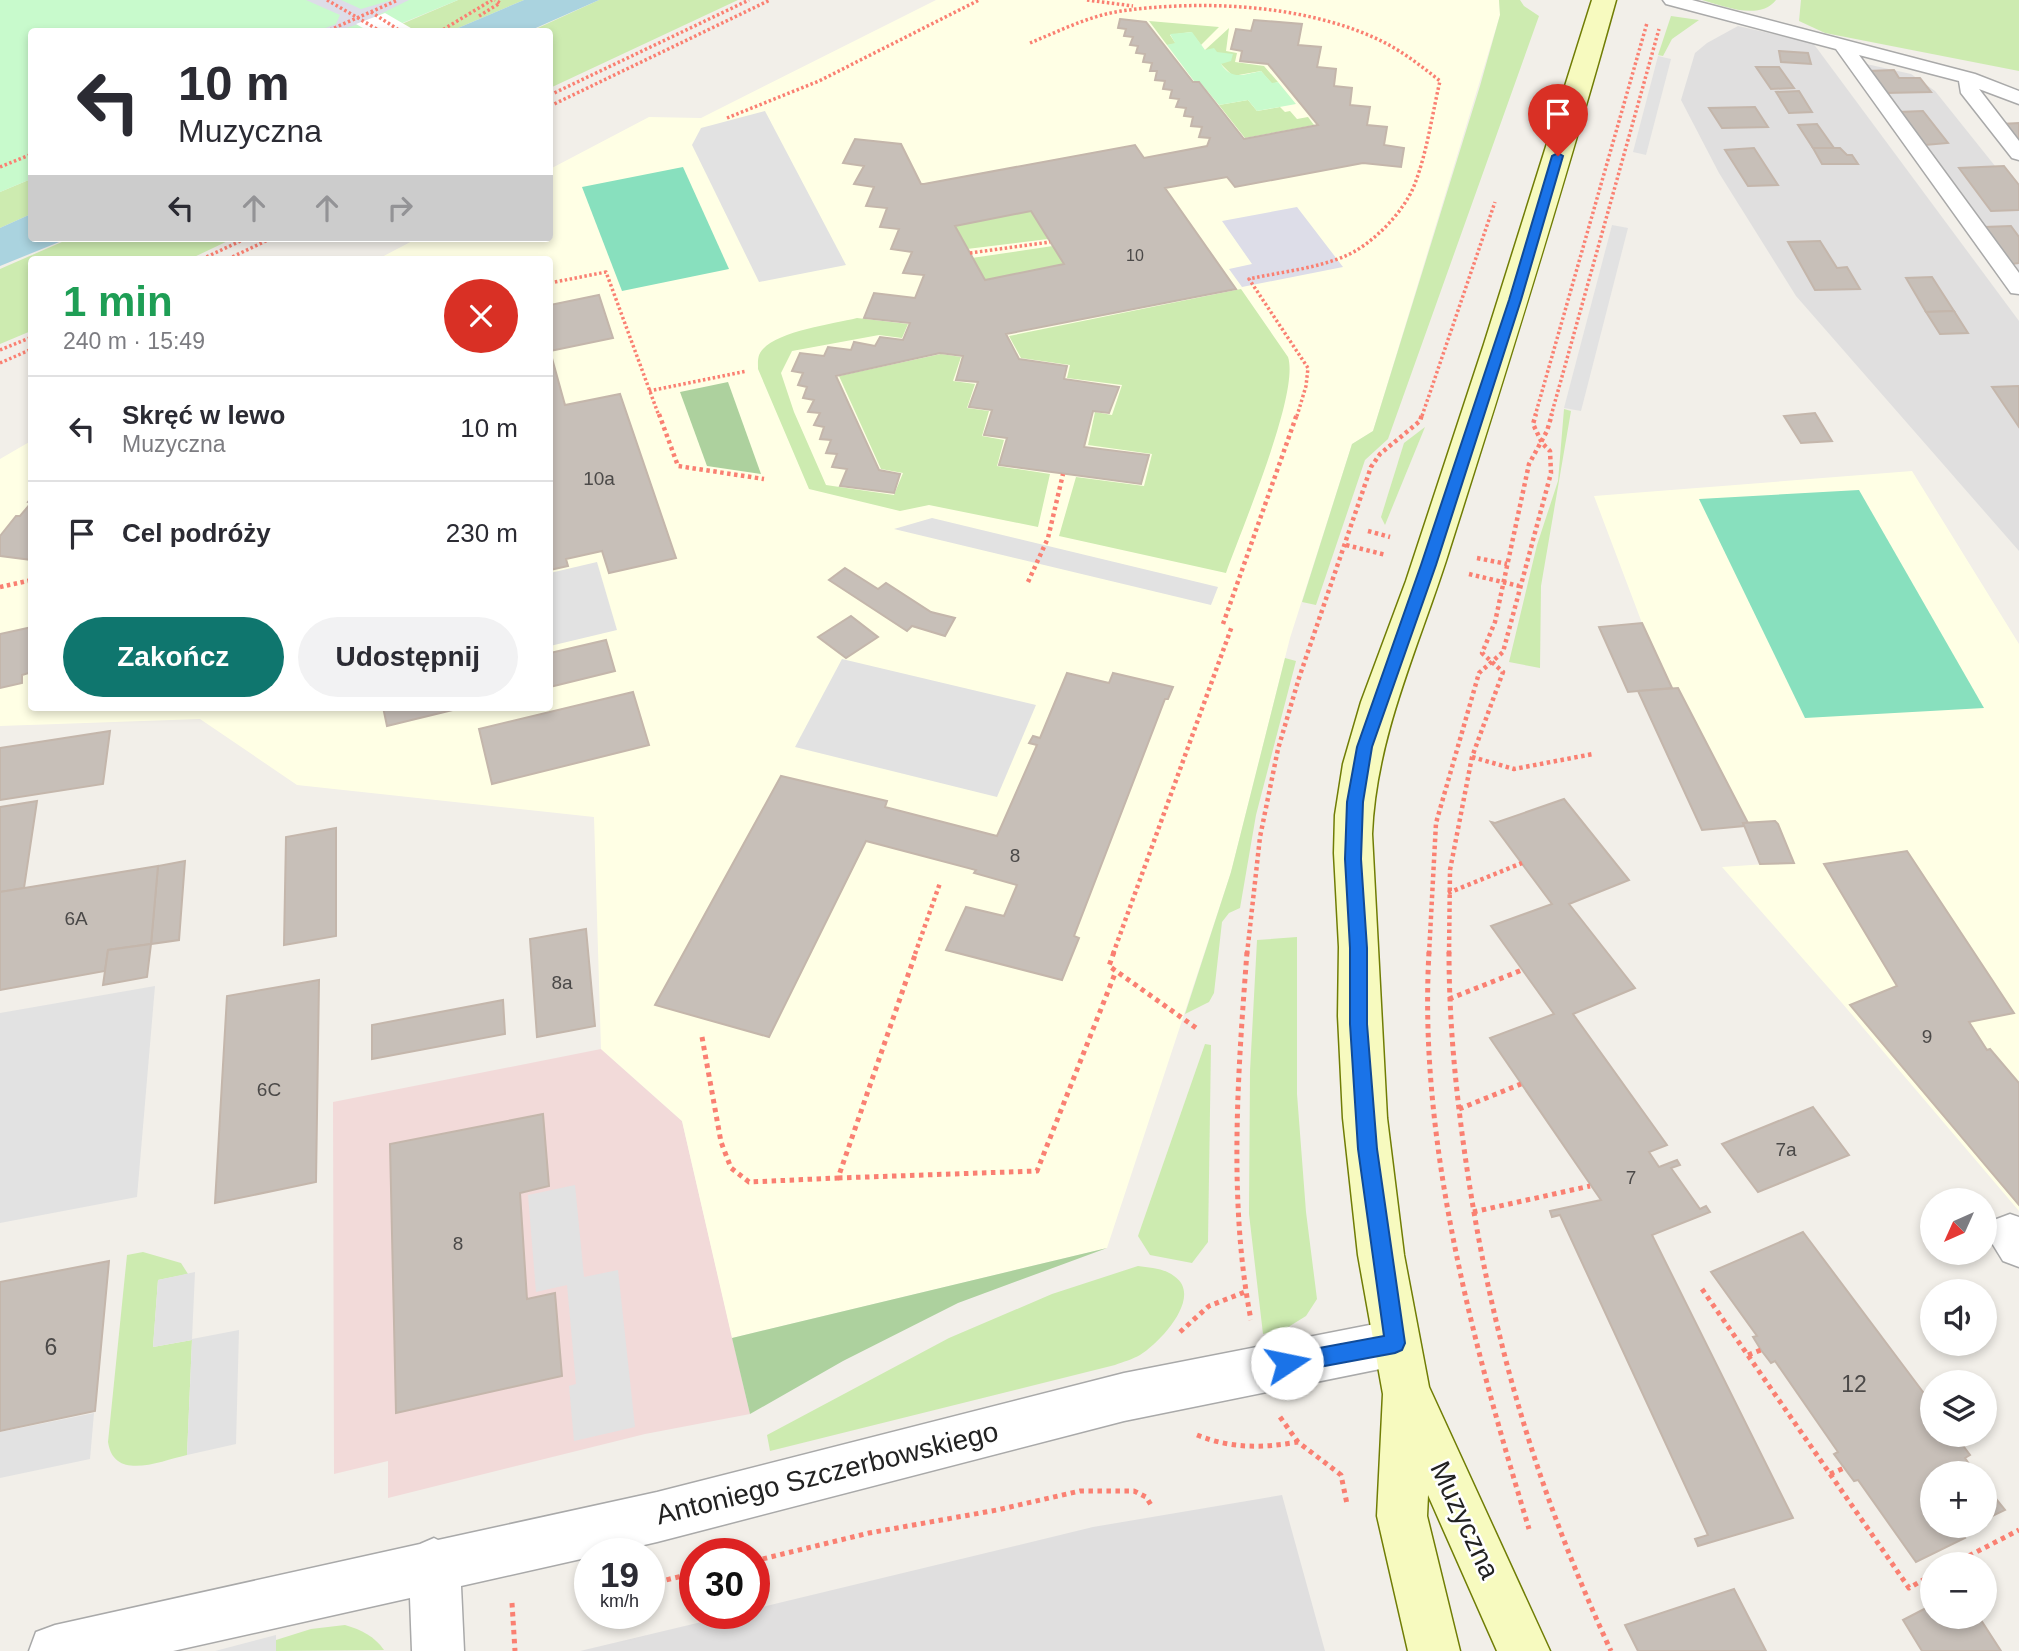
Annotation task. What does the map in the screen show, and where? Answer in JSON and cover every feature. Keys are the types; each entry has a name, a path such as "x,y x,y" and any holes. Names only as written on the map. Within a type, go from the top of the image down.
{"street":[{"name":"Muzyczna","path":"1434,1651 1402,1516 1400,1367 1366,1135 1353,859 1355,802 1365,747 1429,565 1515,300 1604,0"},
{"name":"Muzyczna","path":"1400,1367 1524,1651"},
{"name":"Antoniego Szczerbowskiego","path":"55,1651 434,1564 657,1517 1124,1398 1400,1367"},
{"path":"434,1564 438,1651"}],"lane":[{"path":"1672,0 1968,78 2019,98"},
{"path":"1842,44 2019,288"},
{"path":"1968,78 1970,93 2019,154"}],"path":[{"path":"327,0 375,28"},
{"path":"334,28 398,0"},
{"path":"446,28 493,0 500,3 479,16"},
{"path":"553,94 749,0"},
{"path":"553,105 771,0"},
{"path":"727,118 819,81 979,0"},
{"path":"1087,0 1141,7 1233,5 1294,10 1372,37 1413,60 1440,82 1414,186 1392,216 1349,256 1249,279 1308,368 1306,386 1292,431 1223,624"},
{"path":"1030,43 1104,14 1141,7"},
{"path":"370,12 396,28"},
{"path":"1530,1533 1490,1401 1471,1319 1449,1216 1431,1083 1427,983 1436,823 1479,673 1503,652 1551,473 1550,451 1542,443 1533,424 1650,13"},
{"path":"1611,1651 1577,1577 1539,1477 1494,1320 1473,1212 1459,1109 1449,999 1448,893 1472,757 1503,672 1482,653 1495,622 1529,464 1542,443 1572,345 1660,26"},
{"path":"0,167 28,156"},
{"path":"208,256 238,242"},
{"path":"234,256 264,242"},
{"path":"970,253 1050,242"},
{"path":"553,282 606,272 678,466 764,479"},
{"path":"0,350 28,339"},
{"path":"0,363 28,351"},
{"path":"649,391 747,371"},
{"path":"1028,582 1048,538 1063,474"},
{"path":"0,587 28,581"},
{"path":"1199,1030 1109,966 1232,626"},
{"path":"1472,757 1514,769 1593,754"},
{"path":"1448,893 1522,863"},
{"path":"838,1178 940,883"},
{"path":"1449,999 1522,970"},
{"path":"702,1037 721,1142 731,1168 749,1182 1037,1171 1116,971"},
{"path":"1459,1109 1521,1084"},
{"path":"1473,1212 1590,1186"},
{"path":"1702,1289 1909,1588 1920,1582"},
{"path":"1748,1355 1761,1350"},
{"path":"1830,1474 1844,1468"},
{"path":"770,1557 869,1533 997,1510 1080,1491 1134,1491 1146,1497 1150,1505"},
{"path":"1976,1552 2019,1530"},
{"path":"515,1651 512,1602 523,1600"}],"shaded area":[{"path":"306,0 341,0 361,9 392,0 409,0 347,28 325,28 336,24 340,15"},
{"path":"936,0 1499,0 1500,15 1373,431 1352,444 1290,638 1231,872 1107,1248 732,1338 682,1121 601,1049 594,817 297,785 200,719 0,726 0,459 28,443 28,711 553,711 553,256 384,256 410,242 553,242 553,167 649,117 701,118"},
{"path":"1738,26 1813,43 2019,321 2019,551 1796,296 1719,173 1681,100 1695,53"},
{"path":"1658,56 1671,59 1646,155 1633,152"},
{"path":"1853,61 1911,74 1935,91 2019,196 2019,284"},
{"path":"765,111 846,265 759,282 692,145 701,128"},
{"path":"1297,207 1343,267 1242,287 1229,269 1252,264 1222,221"},
{"path":"1612,225 1628,228 1581,411 1564,408"},
{"path":"1912,471 2019,644 2019,1211 1722,867 1794,862 1775,821 1748,823 1678,688 1672,688 1642,623 1594,496"},
{"path":"932,518 1218,587 1211,605 894,529"},
{"path":"597,562 617,630 553,645 553,572"},
{"path":"842,659 1036,705 997,797 795,747"},
{"path":"155,986 137,1197 0,1223 0,1013"},
{"path":"601,1049 682,1121 750,1414 645,1434 388,1498 388,1461 334,1474 333,1102"},
{"path":"575,1185 584,1277 618,1270 635,1427 574,1441 569,1386 576,1384 567,1285 536,1292 528,1195"},
{"path":"195,1272 192,1339 239,1330 236,1444 187,1455 192,1340 153,1347 158,1280"},
{"path":"94,1413 90,1459 0,1478 0,1432"},
{"path":"1282,1495 1325,1651 580,1651 679,1627 770,1629 770,1605 1093,1527"},
{"path":"276,1635 276,1651 215,1651"}],"green space":[{"path":"0,0 458,0 390,28 28,28 28,180 0,192"},
{"path":"458,0 524,0 458,28 392,28"},
{"path":"599,0 738,0 553,87 553,28 538,28"},
{"path":"1499,0 1520,0 1539,16 1388,439 1365,460 1316,605 1302,602 1352,444 1373,431 1480,86 1500,15"},
{"path":"1702,0 1776,0 1761,10 1751,11"},
{"path":"1801,0 2019,0 2019,71 1825,33 1799,21"},
{"path":"1671,16 1699,20 1672,39 1663,56 1658,55"},
{"path":"1149,21 1219,27 1201,45 1191,32 1170,35 1176,44 1167,45"},
{"path":"1229,28 1226,51 1237,53 1235,62 1264,66 1278,82 1272,84 1261,71 1233,76 1220,63 1216,52 1205,50"},
{"path":"1192,32 1205,50 1214,48 1217,52 1233,54 1231,61 1221,64 1229,72 1238,75 1261,71 1272,83 1278,82 1296,104 1257,111 1248,100 1219,105 1200,82 1194,81 1167,45 1175,43 1170,34"},
{"path":"1248,100 1257,111 1280,107 1285,112 1290,111 1297,119 1308,117 1314,125 1245,138 1219,105"},
{"path":"683,167 729,269 622,291 582,187"},
{"path":"28,180 28,215 0,228 0,192"},
{"path":"1031,211 1048,239 967,249 955,226"},
{"path":"62,242 226,242 196,256 30,256"},
{"path":"1053,246 1064,264 985,280 972,258"},
{"path":"28,257 28,332 0,344 0,269"},
{"path":"1241,289 1288,357 1289,375 1278,430 1226,573 1059,536 1076,477 1144,486 1152,454 1088,445 1095,412 1112,415 1122,385 1067,378 1070,365 1021,358 1009,336"},
{"path":"857,318 908,324 902,338 879,335 792,351 781,373 794,412 826,485 894,495 903,473 881,469 839,376 941,354 961,357 953,381 975,384 967,408 989,411 982,436 1004,440 997,466 1050,474 1038,527 929,505 900,511 809,489 758,369 759,356 763,349 781,337"},
{"path":"728,382 761,474 707,466 680,392"},
{"path":"1564,409 1571,411 1541,586 1540,668 1509,662 1537,545 1558,481"},
{"path":"1425,427 1385,525 1381,517 1404,443"},
{"path":"1859,490 1984,708 1805,718 1699,499"},
{"path":"1285,658 1296,661 1256,815 1240,908 1229,913 1222,922 1214,993 1209,1002 1185,1014 1231,872"},
{"path":"1297,937 1297,1094 1306,1212 1317,1299 1306,1316 1285,1329 1263,1334 1249,1214 1250,1071 1257,940"},
{"path":"1205,1044 1211,1045 1208,1242 1192,1263 1150,1255 1138,1236"},
{"path":"1107,1248 958,1303 843,1361 750,1414 732,1338"},
{"path":"143,1252 181,1263 188,1274 158,1280 153,1347 192,1340 187,1455 140,1466 119,1462 112,1454 108,1442 127,1255"},
{"path":"1138,1266 1170,1273 1182,1285 1184,1295 1182,1307 1167,1330 1137,1356 1115,1365 770,1451 767,1435 949,1338 1052,1294"},
{"path":"345,1625 367,1634 384,1650 276,1651 276,1640 311,1629"}],"water":[{"path":"524,0 599,0 536,28 458,28"},
{"path":"28,215 28,242 59,242 0,266 0,228"}],"pier":[{"path":"385,13 411,28 363,28 356,24"}],"building":[{"path":"1120,19 1146,22 1193,82 1199,82 1244,139 1318,125 1268,64 1240,61 1242,51 1231,49 1236,29 1251,31 1254,20 1302,24 1298,45 1321,47 1317,67 1336,69 1334,86 1352,88 1350,105 1370,107 1367,125 1387,127 1384,145 1404,148 1401,167 1363,163 1235,187 1227,177 1165,188 1236,289 1006,334 1019,359 1067,366 1064,379 1119,387 1109,413 1093,411 1084,447 1149,455 1141,484 999,465 1007,438 984,435 992,410 969,407 978,382 956,380 963,356 940,353 836,376 879,470 900,474 894,493 840,486 847,469 832,467 837,454 826,453 831,440 820,439 824,427 814,425 820,413 808,412 814,400 803,398 807,387 798,385 803,373 792,371 800,353 824,356 828,347 851,350 854,342 875,346 880,337 903,340 910,323 864,318 874,293 915,298 924,275 903,273 912,252 891,249 899,229 880,227 887,208 866,206 874,187 854,184 864,166 843,163 855,139 901,144 921,184 1135,145 1144,158 1207,146 1210,138 1199,137 1202,127 1191,126 1193,117 1184,116 1186,108 1176,107 1179,99 1170,98 1172,90 1163,89 1165,81 1155,80 1157,71 1150,71 1152,63 1143,62 1145,54 1136,53 1138,46 1130,45 1133,37 1124,36 1126,29 1118,28","holes":["1031,211 1064,264 985,280 955,226"]},
{"path":"1779,51 1808,53 1811,64 1781,62"},
{"path":"1756,67 1779,67 1794,88 1771,89"},
{"path":"1894,70 1899,78 1920,78 1931,92 1884,93 1869,71"},
{"path":"1799,91 1812,112 1789,113 1776,92"},
{"path":"1755,107 1768,127 1722,128 1709,108"},
{"path":"1923,111 1948,143 1925,145 1899,112"},
{"path":"2019,123 2019,146 2002,124"},
{"path":"1817,124 1834,148 1813,148 1798,125"},
{"path":"1754,148 1778,185 1748,186 1725,150"},
{"path":"1813,148 1840,148 1847,155 1852,155 1858,164 1822,164"},
{"path":"2004,166 2019,185 2019,210 1991,211 1959,168"},
{"path":"2011,226 2019,237 2019,263 2012,264 1985,227"},
{"path":"1820,241 1837,268 1847,267 1860,289 1815,290 1788,242"},
{"path":"1932,277 1954,311 1926,312 1906,278"},
{"path":"599,295 613,338 553,350 553,304"},
{"path":"1954,311 1968,333 1940,334 1926,312"},
{"path":"553,362 565,405 620,394 676,558 609,573 602,551 566,559 568,566 553,569"},
{"path":"2019,386 2019,427 1992,387"},
{"path":"1815,413 1832,441 1801,443 1784,416"},
{"path":"28,507 28,560 0,556 0,536 16,516 20,516"},
{"path":"845,568 878,589 886,583 931,612 955,618 945,636 912,626 907,631 829,580"},
{"path":"851,616 878,637 846,658 818,637"},
{"path":"1642,623 1672,688 1628,692 1599,627"},
{"path":"28,628 28,673 22,675 22,683 0,688 0,634"},
{"path":"606,640 615,671 553,686 553,652"},
{"path":"1067,673 1109,683 1113,673 1173,687 1168,699 1165,699 1074,936 1079,938 1062,980 946,950 966,907 1004,916 1017,885 974,873 976,870 866,841 769,1037 655,1005 781,776 887,801 885,807 997,836 1037,745 1029,743 1033,736 1040,738"},
{"path":"1678,688 1748,823 1743,823 1744,826 1702,830 1638,691"},
{"path":"633,692 649,745 492,784 479,729"},
{"path":"384,711 449,711 387,726"},
{"path":"110,731 103,784 0,800 0,748"},
{"path":"1564,799 1629,880 1569,904 1635,988 1573,1014 1667,1145 1649,1152 1659,1167 1677,1160 1680,1165 1671,1168 1700,1209 1706,1206 1710,1212 1652,1235 1793,1518 1698,1546 1695,1539 1708,1535 1560,1215 1552,1217 1550,1211 1601,1200 1490,1038 1554,1014 1491,926 1552,904 1491,822 1495,823"},
{"path":"37,801 24,888 0,892 0,807"},
{"path":"1775,821 1794,863 1760,864 1743,823"},
{"path":"336,828 336,936 284,945 286,837"},
{"path":"1907,851 2014,1013 1969,1022 1987,1050 1990,1049 2019,1083 2019,1205 1850,1005 1897,986 1824,864"},
{"path":"185,861 179,940 151,944 158,866"},
{"path":"158,866 151,944 108,950 105,971 0,990 0,892"},
{"path":"586,929 595,1026 537,1037 530,939"},
{"path":"151,944 147,977 103,985 108,950"},
{"path":"319,980 316,1182 215,1203 227,996"},
{"path":"503,1000 505,1034 372,1059 372,1025"},
{"path":"1813,1107 1849,1155 1758,1192 1722,1144"},
{"path":"543,1114 549,1186 520,1193 527,1299 555,1293 562,1376 396,1413 390,1144"},
{"path":"1803,1232 1920,1388 1920,1447 1964,1447 1970,1455 1965,1458 1967,1461 1920,1461 1920,1538 1965,1538 1936,1552 1920,1552 1920,1560 1916,1562 1858,1480 1854,1481 1834,1454 1838,1452 1775,1361 1771,1363 1761,1350 1753,1337 1757,1336 1711,1272"},
{"path":"109,1261 95,1411 0,1431 0,1282"},
{"path":"1997,1500 2005,1510 1997,1514"},
{"path":"1734,1589 1766,1651 1638,1651 1625,1625"},
{"path":"1920,1611 1920,1629 1987,1629 2001,1651 1922,1651 1903,1620"}],"route":[{"path":"1287,1363 1395,1343 1367,1149 1353,859 1355,802 1365,747 1392,663 1429,565 1515,300 1558,156"}]}
